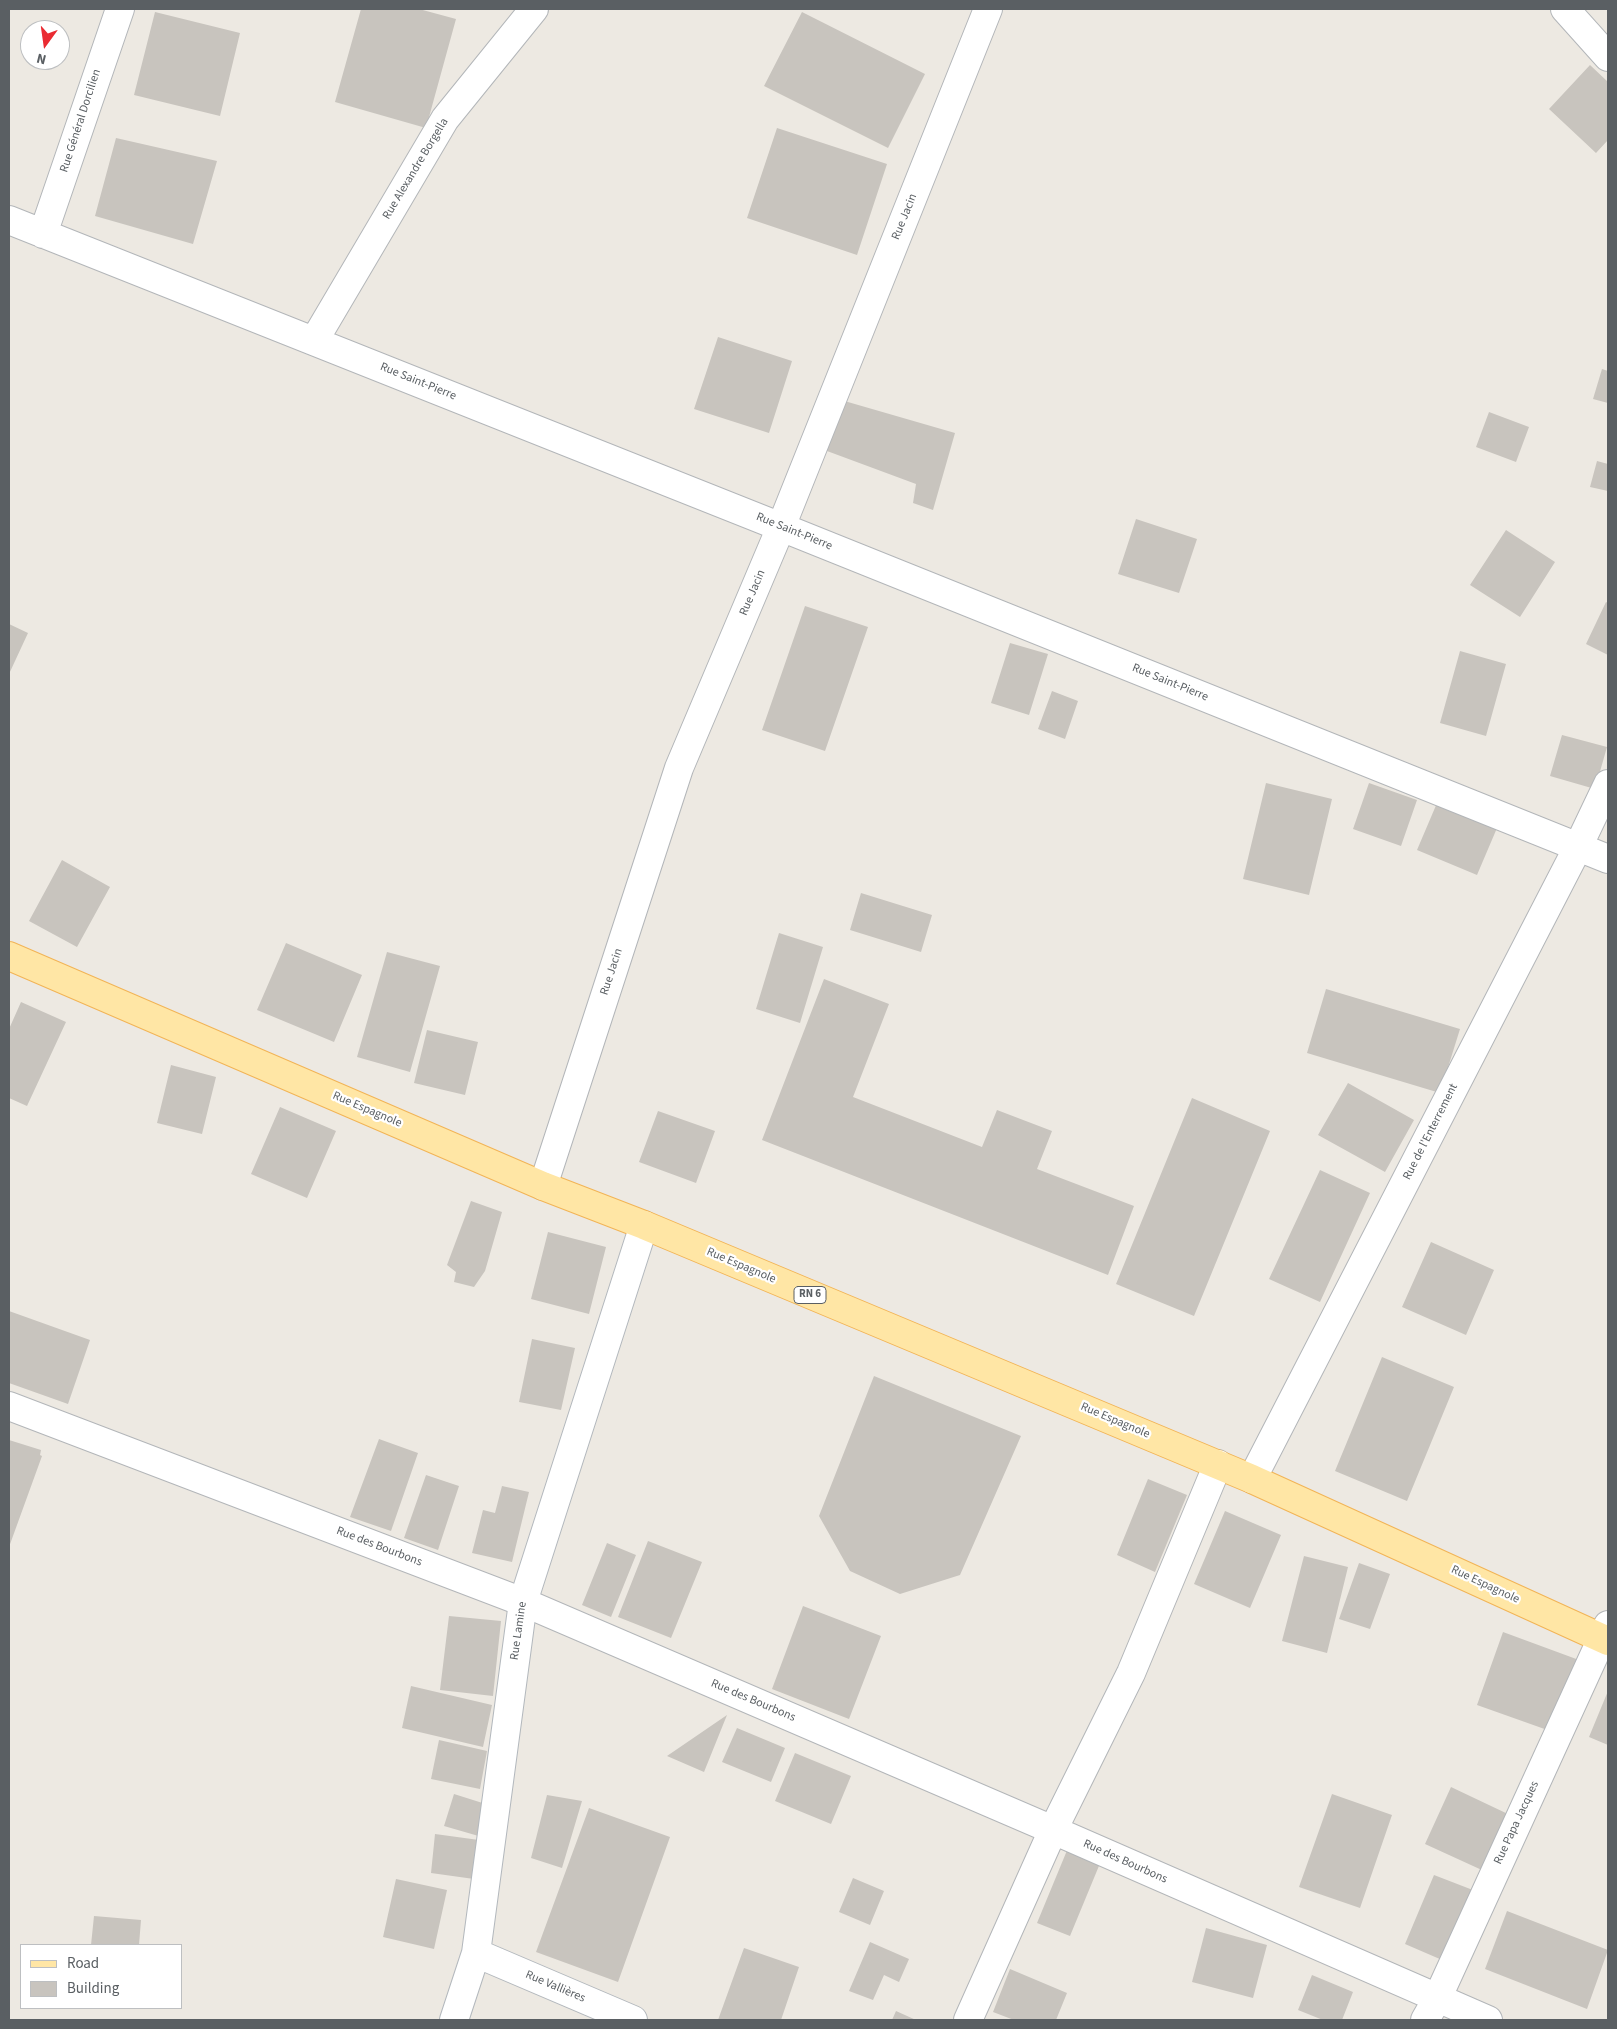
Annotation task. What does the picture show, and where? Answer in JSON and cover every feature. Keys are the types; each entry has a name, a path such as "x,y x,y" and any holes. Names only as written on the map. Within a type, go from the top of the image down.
{"main road":[{"name":"Rue Espagnole","path":"9,956 542,1186 644,1225 1218,1464 1606,1635"}],"street":[{"name":"Rue Général Dorcilien","path":"43,234 120,9"},
{"name":"Rue Alexandre Borgella","path":"314,341 445,119 534,9"},
{"name":"Rue Jacin","path":"542,1186 679,768 781,527 988,9"},
{"path":"1565,9 1608,57"},
{"name":"Rue Saint-Pierre","path":"9,220 781,527 1608,860"},
{"name":"Rue de l'Enterrement","path":"1252,1479 1578,847 1608,784"},
{"name":"Rue Lamine","path":"454,2020 476,1953 523,1602 644,1225"},
{"name":"Rue des Bourbons","path":"9,1406 523,1602 1053,1830 1431,2010 1488,2020"},
{"path":"968,2020 1053,1830 1131,1673 1218,1464"},
{"name":"Rue Papa Jacques","path":"1431,2010 1606,1635"},
{"name":"Rue Vallières","path":"476,1953 633,2020"}],"building":[{"path":"361,9 419,9 456,19 426,128 335,102"},
{"path":"155,12 240,33 220,116 134,95"},
{"path":"802,12 925,74 888,148 764,86"},
{"path":"1590,65 1608,82 1608,140 1596,153 1549,109"},
{"path":"777,128 887,164 857,255 747,218"},
{"path":"116,138 217,161 193,244 95,216"},
{"path":"718,337 792,361 769,433 694,409"},
{"path":"1602,369 1608,371 1608,403 1593,399"},
{"path":"841,400 955,433 933,510 913,503 916,484 827,451"},
{"path":"1489,412 1529,427 1516,462 1476,447"},
{"path":"1597,461 1608,464 1608,491 1590,487"},
{"path":"1136,519 1197,539 1179,593 1118,574"},
{"path":"1506,530 1555,562 1520,617 1470,585"},
{"path":"1606,602 1608,603 1608,655 1586,644"},
{"path":"805,606 868,627 825,751 762,730"},
{"path":"9,624 28,633 9,674"},
{"path":"1010,643 1048,654 1029,715 991,703"},
{"path":"1460,651 1506,664 1486,736 1440,723"},
{"path":"1052,691 1078,701 1065,739 1038,729"},
{"path":"1562,735 1607,747 1595,789 1550,776"},
{"path":"1266,783 1332,799 1309,895 1243,879"},
{"path":"1369,783 1417,800 1401,846 1353,829"},
{"path":"1437,803 1497,828 1477,875 1417,850"},
{"path":"62,860 110,887 77,947 29,921"},
{"path":"861,893 932,915 921,952 850,930"},
{"path":"779,933 823,947 800,1023 756,1009"},
{"path":"286,943 362,975 334,1042 257,1010"},
{"path":"387,952 440,966 410,1072 357,1057"},
{"path":"824,979 889,1004 853,1097 982,1147 997,1110 1052,1131 1037,1169 1134,1206 1108,1275 762,1140"},
{"path":"1326,989 1460,1029 1440,1093 1307,1053"},
{"path":"21,1002 66,1022 27,1106 9,1098 9,1029"},
{"path":"427,1030 478,1042 465,1095 414,1083"},
{"path":"171,1065 216,1077 202,1134 157,1123"},
{"path":"1348,1083 1414,1120 1385,1172 1318,1135"},
{"path":"1192,1098 1270,1131 1194,1316 1116,1284"},
{"path":"280,1107 336,1131 307,1198 251,1174"},
{"path":"658,1111 715,1131 696,1183 639,1162"},
{"path":"1320,1170 1370,1193 1320,1302 1269,1279"},
{"path":"471,1201 502,1212 485,1271 474,1287 454,1282 456,1272 447,1265"},
{"path":"548,1232 606,1247 589,1314 531,1299"},
{"path":"1431,1242 1494,1270 1466,1335 1402,1307"},
{"path":"9,1311 90,1340 68,1404 9,1383"},
{"path":"532,1339 575,1348 561,1410 519,1402"},
{"path":"1382,1357 1454,1387 1407,1501 1335,1471"},
{"path":"874,1376 1021,1436 960,1575 900,1594 850,1571 819,1516"},
{"path":"379,1439 418,1453 391,1531 350,1517"},
{"path":"9,1440 41,1450 40,1455 42,1456 9,1547"},
{"path":"426,1475 459,1486 438,1550 404,1538"},
{"path":"1148,1479 1187,1495 1155,1572 1117,1555"},
{"path":"502,1486 529,1492 512,1562 472,1553 483,1510 495,1513"},
{"path":"1225,1511 1281,1535 1250,1608 1194,1584"},
{"path":"648,1541 702,1562 671,1638 618,1617"},
{"path":"607,1543 636,1555 611,1617 582,1605"},
{"path":"1304,1556 1348,1567 1327,1653 1282,1641"},
{"path":"1359,1563 1390,1574 1370,1629 1339,1619"},
{"path":"803,1606 881,1636 849,1719 772,1689"},
{"path":"449,1616 501,1621 493,1696 440,1690"},
{"path":"1503,1632 1579,1660 1553,1732 1477,1705"},
{"path":"411,1686 492,1705 483,1747 402,1728"},
{"path":"1608,1691 1608,1745 1589,1737"},
{"path":"727,1715 704,1772 667,1756"},
{"path":"737,1728 785,1748 771,1782 722,1762"},
{"path":"439,1740 487,1751 480,1789 431,1779"},
{"path":"795,1753 851,1776 831,1824 775,1801"},
{"path":"1451,1787 1510,1815 1484,1871 1425,1844"},
{"path":"454,1794 492,1806 482,1837 444,1826"},
{"path":"1332,1794 1392,1815 1360,1908 1299,1887"},
{"path":"547,1795 582,1801 562,1868 531,1858"},
{"path":"589,1808 670,1837 618,1982 536,1952"},
{"path":"435,1834 479,1840 474,1879 431,1873"},
{"path":"1068,1848 1101,1861 1070,1936 1037,1923"},
{"path":"1434,1875 1478,1892 1449,1963 1405,1944"},
{"path":"853,1878 884,1891 870,1925 839,1912"},
{"path":"396,1879 447,1890 434,1949 383,1937"},
{"path":"1507,1911 1608,1950 1587,2009 1485,1969"},
{"path":"94,1916 141,1920 139,1944 91,1944"},
{"path":"1206,1928 1267,1945 1253,1998 1192,1982"},
{"path":"870,1942 909,1959 899,1982 884,1975 873,2000 849,1991"},
{"path":"744,1948 799,1967 781,2020 718,2020"},
{"path":"1010,1969 1067,1993 1056,2020 1014,2020 993,2012"},
{"path":"1312,1975 1353,1992 1342,2020 1323,2020 1298,2010"},
{"path":"896,2011 916,2020 892,2020"}]}
